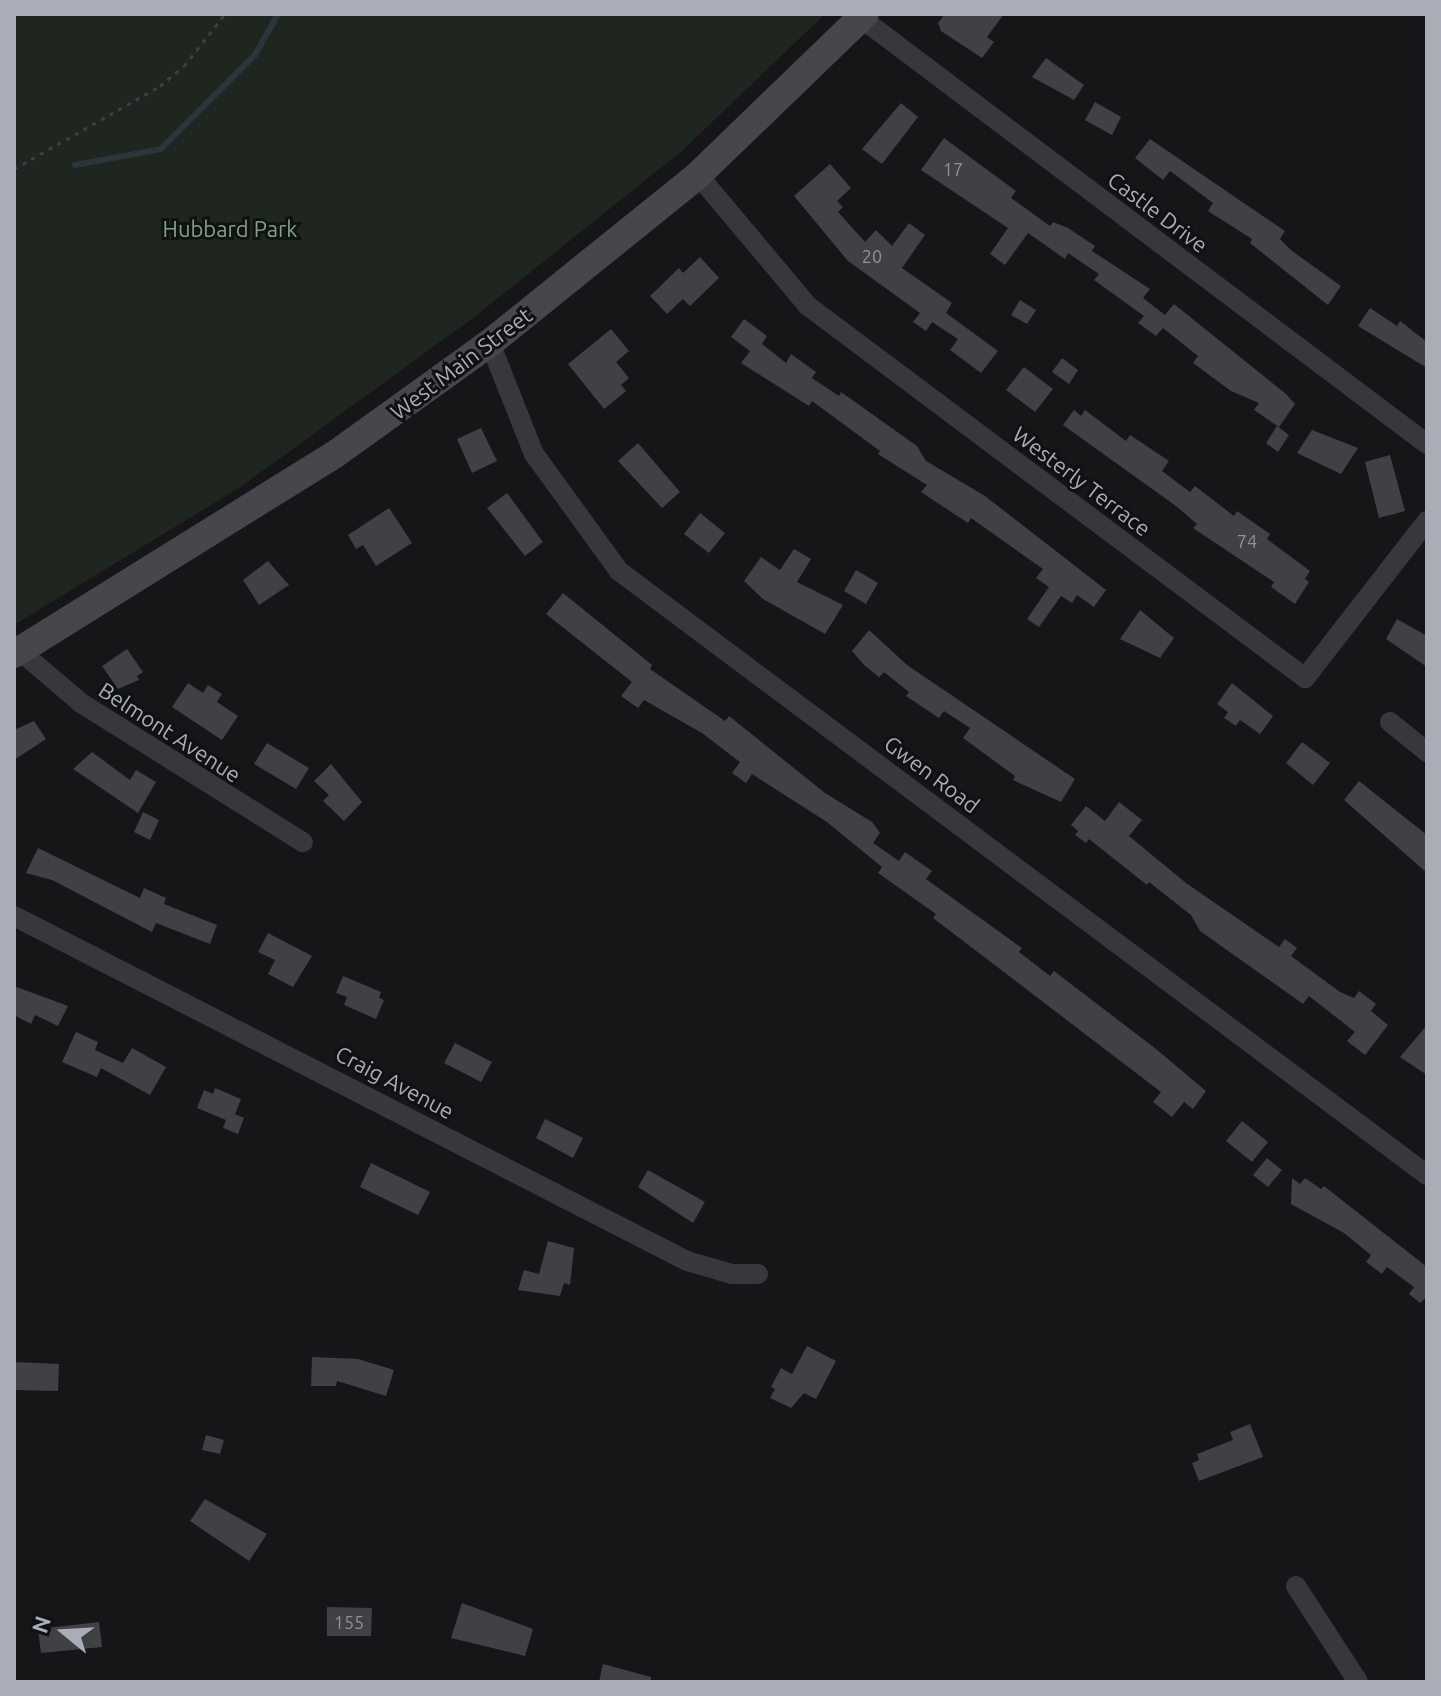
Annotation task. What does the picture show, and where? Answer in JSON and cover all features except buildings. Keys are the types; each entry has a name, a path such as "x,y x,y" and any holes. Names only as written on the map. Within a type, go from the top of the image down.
{"main road":[{"name":"West Main Street","path":"17,652 334,455 490,343 698,175 863,16"}],"street":[{"name":"Castle Drive","path":"863,16 1427,444"},
{"name":"Westerly Terrace","path":"698,175 808,306 1305,678 1427,521"},
{"name":"Gwen Road","path":"490,343 534,454 619,571 1427,1175"},
{"name":"Belmont Avenue","path":"17,652 81,703 303,842"},
{"path":"1390,722 1427,752"},
{"name":"Craig Avenue","path":"14,916 687,1261 721,1273 758,1274"},
{"path":"1296,1586 1358,1682"}],"path":[{"path":"14,169 160,86 184,66 225,14"}],"green space":[{"name":"Hubbard Park","path":"14,14 825,14 682,151 477,315 242,486 14,625"}],"waterway":[{"path":"75,165 161,149 255,55 278,14"}]}
